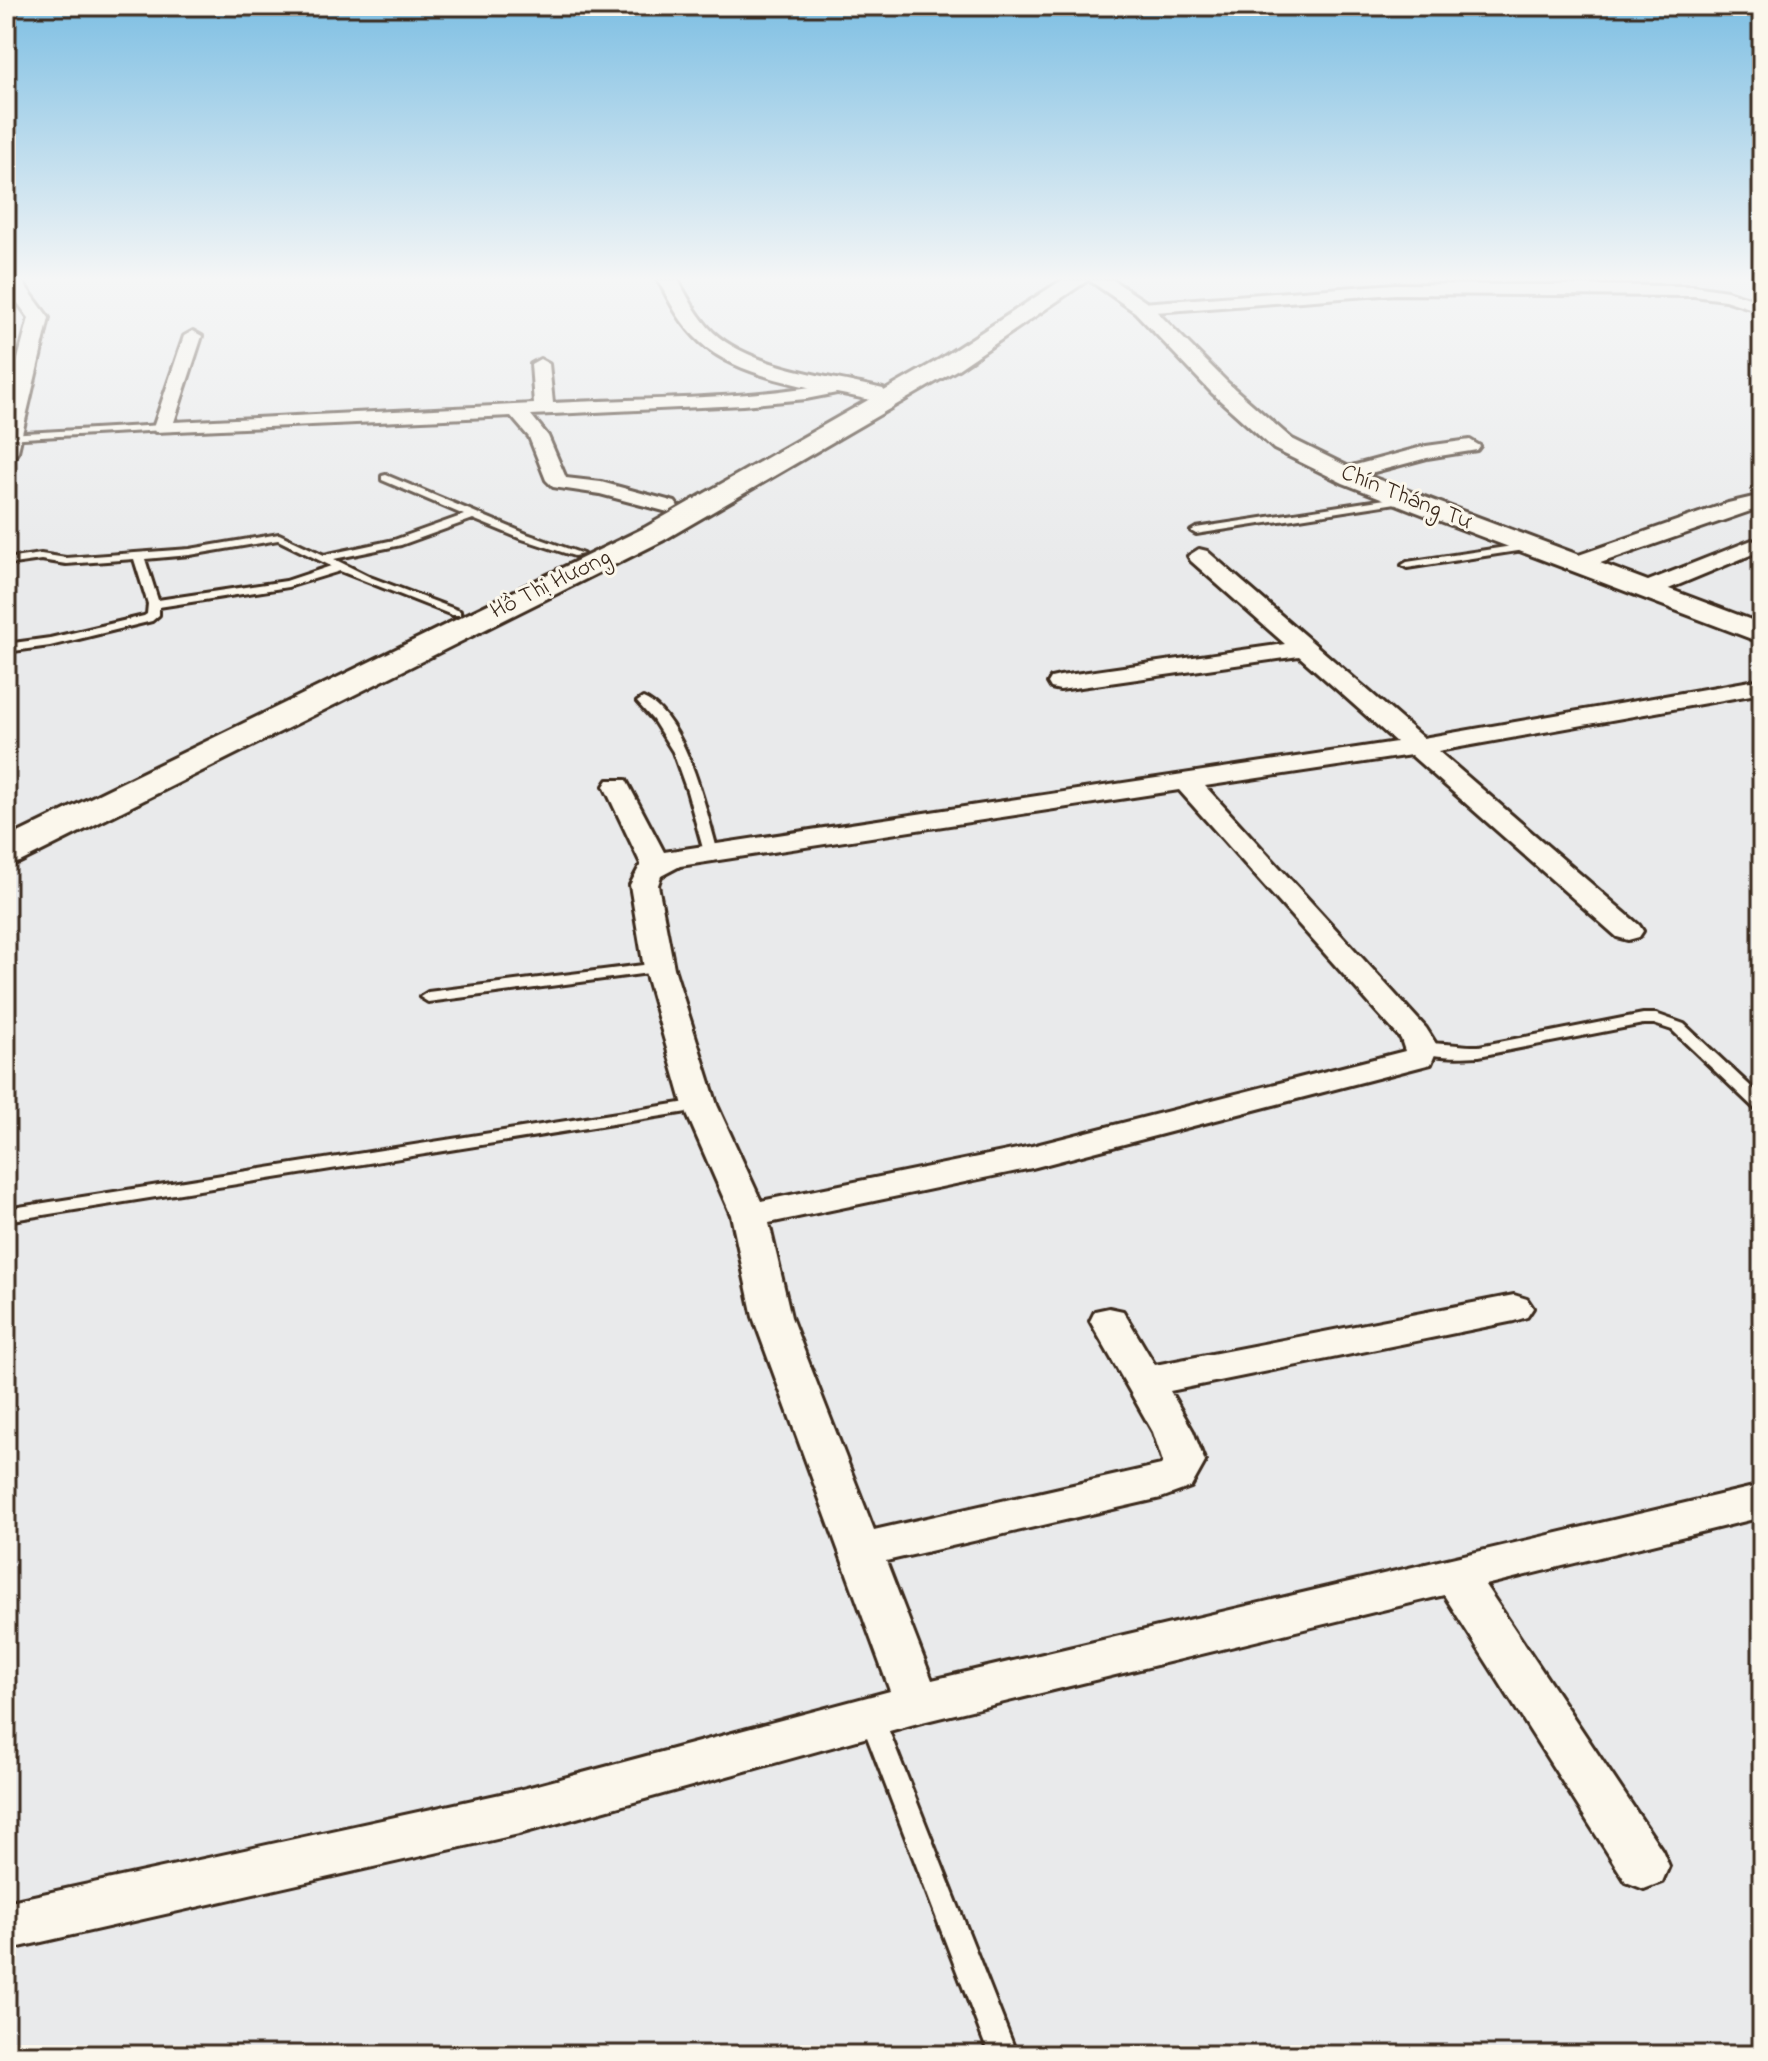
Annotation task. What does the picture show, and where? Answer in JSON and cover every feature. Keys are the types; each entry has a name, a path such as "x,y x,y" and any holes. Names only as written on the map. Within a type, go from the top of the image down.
{"main road":[{"name":"Hồ Thị Hương","path":"6,837 578,554 668,506 885,376"},
{"name":"Hồ Thị Hương","path":"6,854 654,534 928,376"}],"street":[{"path":"7,444 24,376"},
{"path":"179,376 162,428 773,398 861,390"},
{"path":"541,376 544,409"},
{"path":"806,376 861,390"},
{"name":"Chín Tháng Tư","path":"1208,376 1271,436 1344,474 1762,634"},
{"path":"517,411 538,436 560,483 601,488 668,506"},
{"path":"1344,474 1426,452 1470,446"},
{"path":"1578,563 1735,507 1762,501"},
{"path":"1646,590 1752,546"},
{"path":"1199,556 1628,931"},
{"path":"1060,683 1304,648"},
{"path":"918,1703 772,1317 749,1215 700,1105 659,968 644,885 646,873 674,858 1417,747 1762,686"},
{"path":"749,1215 1032,1157 1294,1092 1419,1057 1422,1047 1415,1035 1184,780"},
{"path":"617,786 656,865"},
{"path":"1144,1382 1514,1308"},
{"path":"860,1550 1161,1482 1176,1476 1184,1462 1173,1431 1109,1321"},
{"path":"6,1926 519,1812 918,1703 1762,1501"},
{"path":"1455,1575 1644,1866"}],"lane":[{"path":"7,444 162,428"},
{"path":"386,478 523,536 578,554"},
{"path":"1196,531 1405,499"},
{"path":"323,558 397,543 473,515"},
{"path":"6,562 41,557 66,561 211,550 279,537 340,567 456,613"},
{"path":"1407,565 1532,546"},
{"path":"6,648 141,622 153,615 154,604 138,555"},
{"path":"154,604 288,584 340,567"},
{"path":"643,702 660,717 679,749 711,852"},
{"path":"428,997 659,968"},
{"path":"1422,1047 1479,1051 1656,1019 1678,1027 1762,1106"},
{"path":"6,1215 700,1105"},
{"path":"871,1716 1003,2055"}]}
